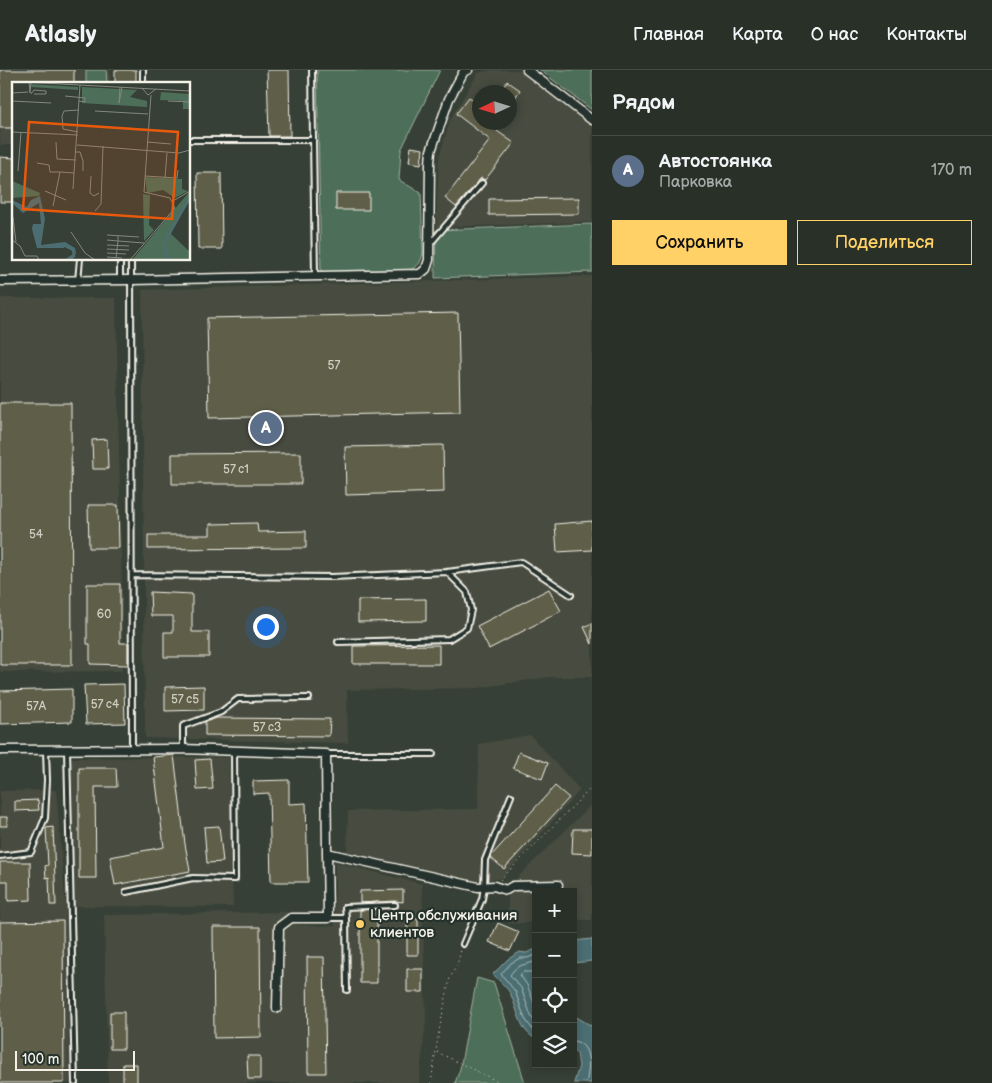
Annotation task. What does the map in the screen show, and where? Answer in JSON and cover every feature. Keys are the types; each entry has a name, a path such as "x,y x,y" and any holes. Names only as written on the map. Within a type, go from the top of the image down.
{"street":[{"path":"0,281 420,274 426,269 429,260 431,151 449,99 465,70"},
{"path":"527,70 592,120"},
{"path":"0,750 183,749 326,754 328,918 291,918 279,927 277,1008"},
{"path":"327,852 478,887 494,886 506,890 513,886 558,885"}],"lane":[{"path":"312,70 315,277"},
{"path":"190,140 313,140"},
{"path":"429,244 482,183"},
{"path":"78,281 80,260"},
{"path":"120,260 120,280"},
{"path":"131,260 132,749"},
{"path":"132,575 332,577 448,572 521,562 571,595"},
{"path":"338,642 449,639 467,628 471,610 467,592 448,572"},
{"path":"183,749 183,726 221,712 238,699 309,698"},
{"path":"67,749 75,1083"},
{"path":"0,856 31,852 45,818 46,750"},
{"path":"126,892 193,878 235,879 234,750"},
{"path":"326,754 433,754"},
{"path":"463,944 482,899 485,860 512,796"},
{"path":"346,990 345,907 395,905"},
{"path":"328,918 346,918"}],"path":[{"path":"494,886 592,788"},
{"path":"431,1083 450,978 457,965 463,944"},
{"path":"436,1052 501,1083"}],"shaded area":[{"path":"0,70 110,70 110,82 12,82 12,145 0,145"},
{"path":"490,70 520,70 564,102 592,125 592,222 436,227 439,157 451,118 478,73"},
{"path":"592,276 592,677 549,677 478,688 347,690 348,743 145,738 142,290"},
{"path":"0,298 116,298 122,671 0,672"},
{"path":"530,735 580,790 502,878 478,882 347,852 348,811 478,809 479,744"},
{"path":"229,757 233,907 75,906 70,758"},
{"path":"56,790 66,910 70,1083 0,1083 0,791"},
{"path":"592,804 592,920 577,920 577,888 532,888 532,922 508,924 508,894 516,879"},
{"path":"335,862 422,884 426,1021 419,1083 108,1083 104,915 287,912 297,925 335,926"}],"green space":[{"path":"86,70 106,70 107,82 86,82"},
{"path":"317,70 440,70 401,150 399,180 421,193 423,253 419,264 412,269 321,272"},
{"path":"540,70 592,70 592,110"},
{"path":"592,224 592,272 435,278 436,230"},
{"path":"477,978 494,983 525,1083 455,1083 460,1069"}],"water":[{"path":"592,939 592,961 577,963 577,941"},
{"path":"532,951 532,1037 526,1031 520,1020 510,992 493,974 508,959 520,952 526,953"},
{"path":"577,1017 592,1026 592,1083 574,1083 579,1066"}],"building":[{"path":"0,70 74,70 74,82 12,82 12,128 0,128"},
{"path":"115,70 136,70 136,82 115,82"},
{"path":"267,70 289,70 290,136 269,136"},
{"path":"507,81 513,85 504,85"},
{"path":"469,97 472,99 472,126 456,114"},
{"path":"477,130 498,130 514,143 485,180 481,178 456,207 445,198 490,140"},
{"path":"411,147 423,149 421,164 409,162"},
{"path":"0,157 12,158 12,202 0,202"},
{"path":"197,173 221,173 222,249 198,249"},
{"path":"336,193 369,193 369,210 336,210"},
{"path":"579,198 579,214 489,215 489,199"},
{"path":"458,313 460,412 209,418 207,318"},
{"path":"0,403 71,403 72,665 0,665"},
{"path":"107,439 108,469 93,469 92,440"},
{"path":"443,445 444,492 346,495 345,447"},
{"path":"301,453 301,484 172,484 172,454"},
{"path":"88,505 118,505 119,548 89,548"},
{"path":"592,521 592,550 557,552 555,524"},
{"path":"257,523 258,532 306,531 306,548 148,549 148,535 210,535 210,524"},
{"path":"87,584 120,584 120,643 128,643 128,665 90,664 90,644 87,644"},
{"path":"549,589 561,611 489,649 477,626"},
{"path":"150,592 192,594 192,632 209,632 209,657 164,657 164,632 173,632 173,616 151,616"},
{"path":"426,599 426,621 358,622 358,600"},
{"path":"592,623 592,644 584,627"},
{"path":"439,645 439,664 353,664 353,646"},
{"path":"124,684 125,723 86,724 84,685"},
{"path":"204,686 204,710 165,711 165,687"},
{"path":"72,689 72,722 0,724 0,691"},
{"path":"217,718 330,719 329,736 205,735 205,722"},
{"path":"519,752 548,763 542,779 513,768"},
{"path":"174,755 190,871 115,885 110,857 164,847 153,757"},
{"path":"210,759 213,789 197,790 195,760"},
{"path":"79,768 116,768 117,787 95,787 96,878 79,878"},
{"path":"289,780 289,804 306,803 308,882 271,882 269,793 253,794 253,781"},
{"path":"555,786 569,798 504,869 490,857"},
{"path":"38,800 39,810 15,811 15,801"},
{"path":"0,817 7,817 7,826 0,826"},
{"path":"219,826 223,862 207,863 204,827"},
{"path":"53,827 56,905 50,905 49,877 46,878 45,866 48,865 46,828"},
{"path":"573,829 592,829 592,854 572,853"},
{"path":"0,862 30,862 31,900 8,901 8,881 0,881"},
{"path":"403,890 403,902 360,903 360,891"},
{"path":"377,909 377,983 360,983 360,910"},
{"path":"407,919 418,919 418,955 407,955"},
{"path":"63,921 64,1083 0,1083 0,922"},
{"path":"498,923 519,932 510,951 489,942"},
{"path":"213,927 260,927 261,1037 214,1038"},
{"path":"307,957 324,957 326,1073 308,1073"},
{"path":"407,969 423,969 423,992 407,992"},
{"path":"110,1012 124,1012 124,1049 110,1049"},
{"path":"247,1056 260,1056 260,1079 248,1079"},
{"path":"123,1064 137,1064 137,1083 123,1083"}],"place":[{"name":"Автостоянка","path":"266,428"},
{"name":"Центр обслуживания клиентов","path":"360,924"}]}
